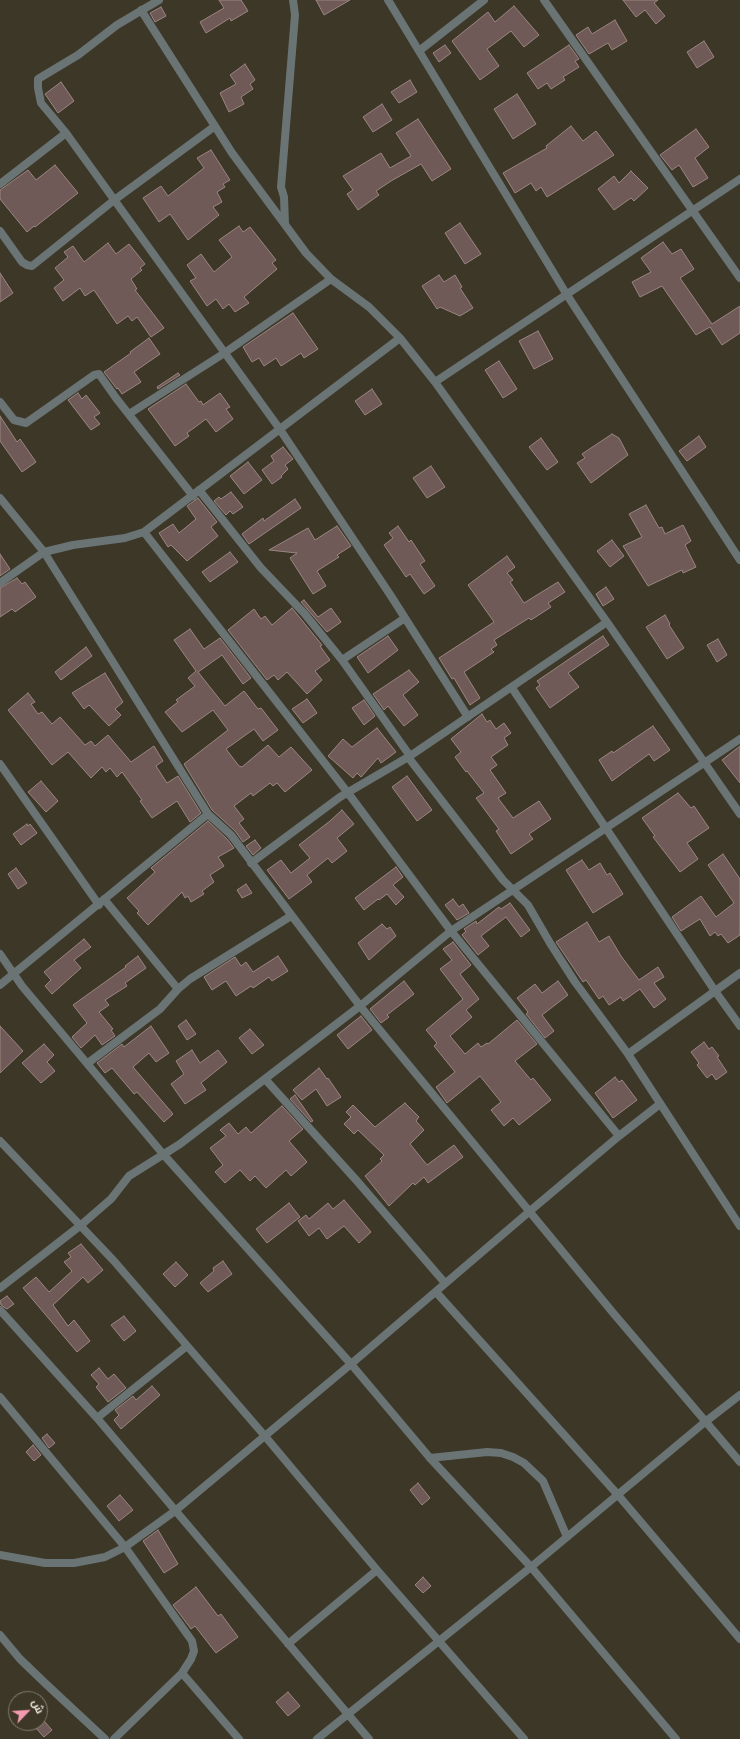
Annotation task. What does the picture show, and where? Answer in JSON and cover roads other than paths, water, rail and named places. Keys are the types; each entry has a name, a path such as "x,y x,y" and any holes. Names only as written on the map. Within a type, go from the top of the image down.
{"street":[{"path":"285,224 284,197 281,187 295,15 293,0"},
{"path":"388,0 567,295 740,560"},
{"path":"419,51 484,0"},
{"path":"544,0 740,278"},
{"path":"154,1 117,25 78,55 38,78 41,103 66,133 223,354 279,428 391,596 468,717"},
{"path":"141,10 232,153 306,254 331,278 369,307 400,338 435,382 607,622 740,814"},
{"path":"0,231 22,262 32,266 113,201 215,126"},
{"path":"0,182 66,133"},
{"path":"435,382 740,179"},
{"path":"129,414 223,354 331,278"},
{"path":"0,583 44,552 67,546 125,538 144,532 279,428 400,338"},
{"path":"0,402 14,420 26,422 94,375 99,374 129,414 196,493 342,660 409,756 512,890 528,905 575,982 628,1054 740,1226"},
{"path":"0,498 44,552 208,814 231,835 360,1006 704,1422 740,1462"},
{"path":"144,532 348,793 451,931 619,1136"},
{"path":"342,660 405,618"},
{"path":"251,862 348,793 409,756 512,688 607,622"},
{"path":"512,688 740,1026"},
{"path":"0,1288 81,1225 111,1199 129,1176 180,1144 360,1006 451,931 740,738"},
{"path":"0,764 102,902 178,989"},
{"path":"0,985 208,814"},
{"path":"88,1063 160,1009 178,989 190,979 292,916"},
{"path":"0,954 13,973 163,1154 351,1364 430,1458 531,1567 676,1739"},
{"path":"628,1054 740,973"},
{"path":"265,1079 446,1283"},
{"path":"0,1555 45,1564 74,1563 105,1557 125,1547 175,1511 264,1435 351,1364 619,1136 660,1104"},
{"path":"0,1141 81,1225 264,1435 377,1570 524,1739"},
{"path":"436,1292 618,1495 740,1639"},
{"path":"0,1310 97,1418 369,1739"},
{"path":"97,1418 187,1346"},
{"path":"317,1739 438,1640 531,1567 704,1422 740,1395"},
{"path":"0,1397 125,1547 192,1641 194,1651 191,1660 182,1673 114,1739"},
{"path":"430,1458 488,1452 500,1453 513,1457 537,1474 543,1481 567,1537"},
{"path":"288,1644 377,1570"},
{"path":"0,1635 30,1670 105,1739"},
{"path":"182,1673 239,1739"}]}
